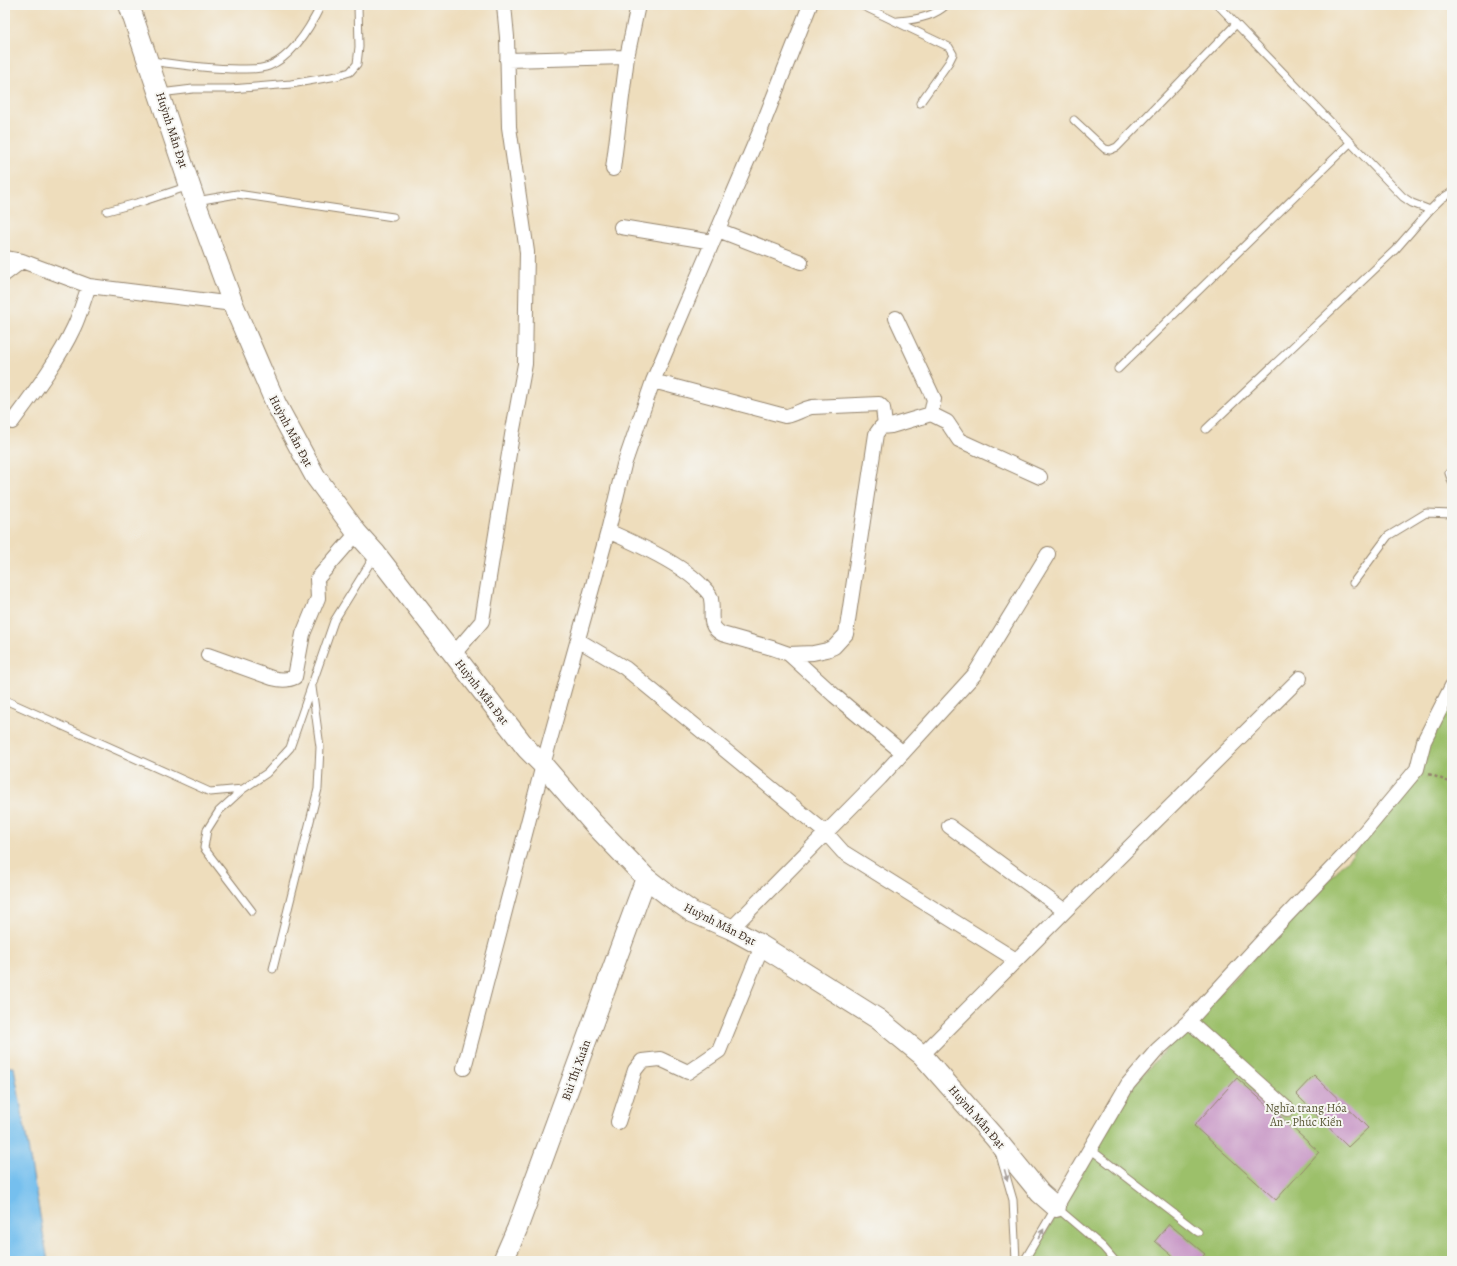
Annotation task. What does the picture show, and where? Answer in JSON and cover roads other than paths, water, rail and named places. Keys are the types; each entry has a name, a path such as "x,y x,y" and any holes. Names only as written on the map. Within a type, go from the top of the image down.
{"main road":[{"name":"Huỳnh Mẫn Đạt","path":"129,5 193,193 233,304 276,404 315,476 357,533 376,554 527,749 543,765 593,824 646,878 692,912 731,929 762,946 878,1019 922,1055 995,1138 1040,1193 1056,1207"},
{"name":"Bùi Thị Xuân","path":"503,1261 517,1229 646,878"}],"street":[{"path":"453,654 482,621 524,364 527,252 509,127 504,5"},
{"path":"613,169 627,57 638,5"},
{"path":"464,1068 543,765 608,531 624,465 654,381 761,129 810,5"},
{"path":"507,60 627,57"},
{"path":"621,227 715,236 801,262"},
{"path":"5,258 22,261 89,286 233,304"},
{"path":"5,274 22,261"},
{"path":"12,422 38,387 61,352 75,325 89,286"},
{"path":"896,318 934,399 931,414"},
{"path":"654,381 785,416 802,409 812,407 879,404 883,408 885,425"},
{"path":"608,531 660,557 684,572 702,586 711,598 713,625 715,630 722,634 789,654 813,653 834,647 846,634 876,434 881,427 885,425 891,426 931,414 947,422 959,440 1040,477"},
{"path":"208,654 272,678 281,680 295,677 303,634 318,598 317,579 357,533"},
{"path":"731,929 880,778 974,675 1048,554"},
{"path":"578,640 626,668 826,833 843,852 1016,960"},
{"path":"789,654 835,696 903,753"},
{"path":"922,1055 1300,678"},
{"path":"1056,1207 1128,1084 1157,1050 1189,1021 1268,934 1352,847 1417,769 1424,741 1452,686"},
{"path":"949,826 1065,911"},
{"path":"618,1122 635,1070 642,1061 660,1059 688,1072 719,1051 762,946"},
{"path":"1189,1021 1287,1109"}],"lane":[{"path":"148,60 215,69 252,69 268,66 289,53 313,22 321,5"},
{"path":"160,93 193,89 231,89 291,84 337,76 350,72 357,64 359,46 358,5"},
{"path":"861,5 949,47 953,54 949,62 920,103"},
{"path":"896,22 913,20 929,15 946,5"},
{"path":"1218,5 1403,197 1412,203 1430,210"},
{"path":"1074,120 1106,149 1110,150 1117,147 1236,24"},
{"path":"1118,369 1351,142"},
{"path":"1206,429 1395,250 1441,199 1452,192"},
{"path":"107,211 144,201 193,193 237,194 393,217"},
{"path":"1449,473 1452,482"},
{"path":"1353,583 1388,536 1426,513 1452,514"},
{"path":"252,911 204,848 207,830 220,811 243,789 267,773 290,748 334,621 376,554"},
{"path":"273,969 318,789 320,747 312,685"},
{"path":"5,700 210,792 243,789"},
{"path":"995,1138 1014,1200 1016,1261"},
{"path":"1090,1149 1198,1232"},
{"path":"1024,1261 1056,1207 1103,1247 1116,1261"}],"water":[{"path":"5,1067 14,1067 48,1261 5,1261"}],"park label":[{"name":"Nghĩa trang Hóa An - Phúc Kiến","path":"1306,1115"}]}
